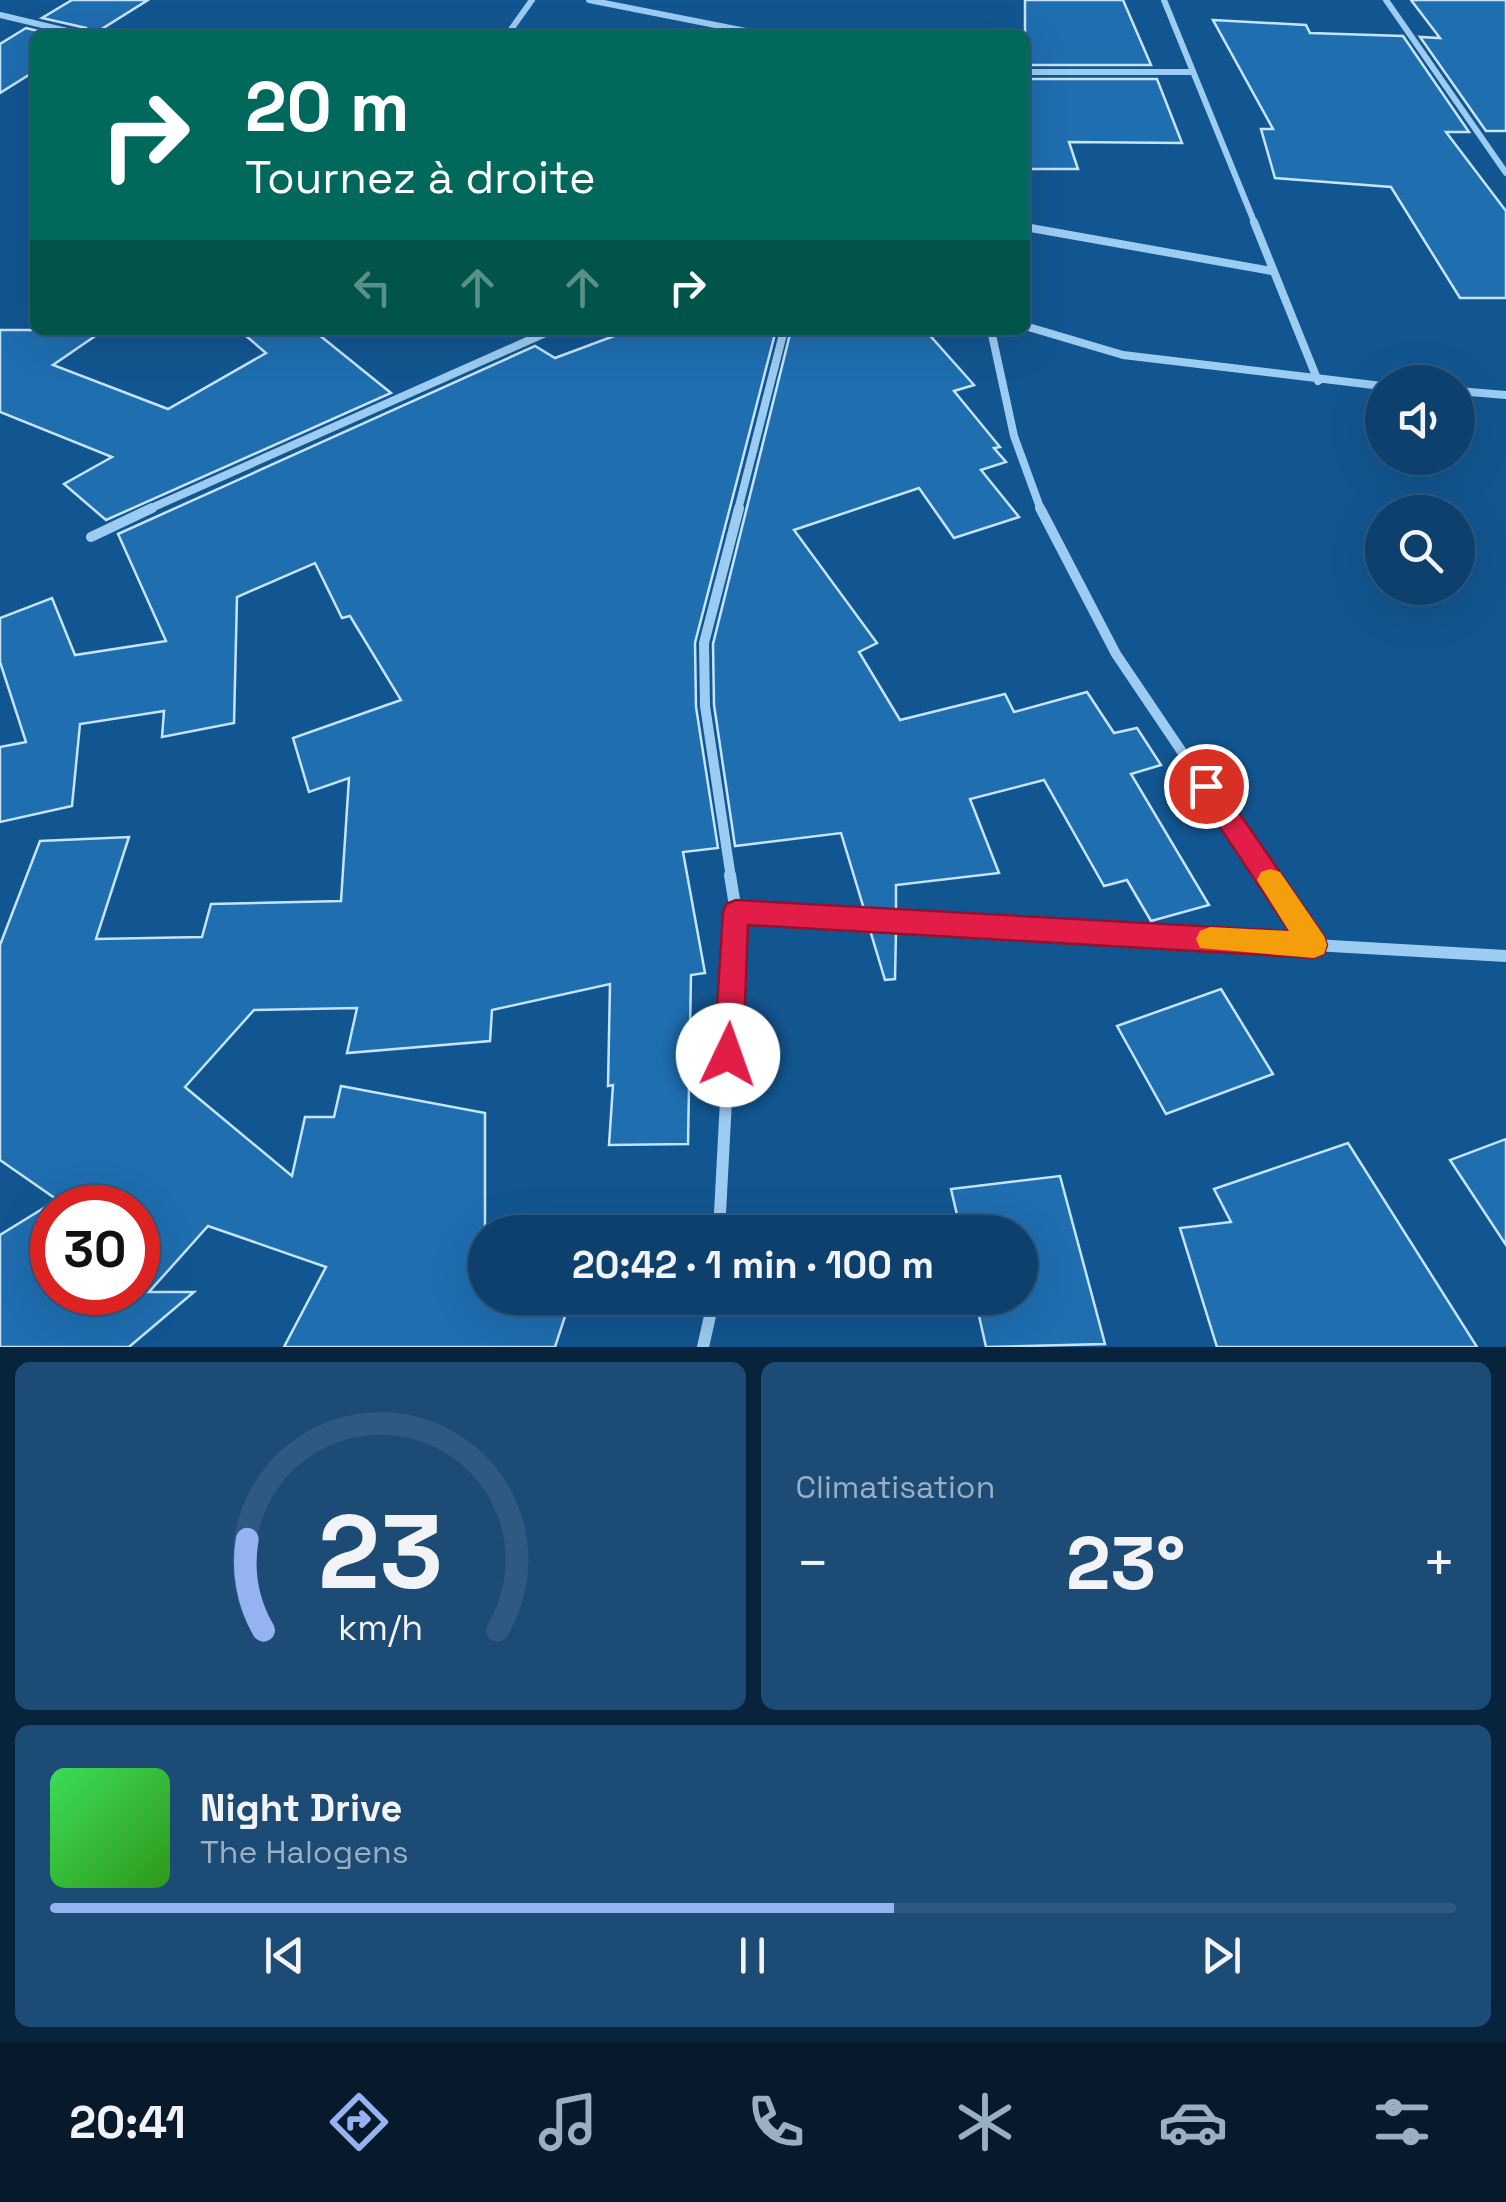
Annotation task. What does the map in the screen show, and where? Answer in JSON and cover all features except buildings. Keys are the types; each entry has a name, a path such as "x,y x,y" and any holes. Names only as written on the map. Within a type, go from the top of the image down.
{"street":[{"path":"511,30 532,0"},
{"path":"588,0 741,30"},
{"path":"1164,0 1318,381"},
{"path":"1386,0 1506,173"},
{"path":"2,17 61,30"},
{"path":"1030,72 1190,72"},
{"path":"1030,228 1272,271"},
{"path":"1030,327 1123,354 1365,385"},
{"path":"91,536 297,440 540,335"},
{"path":"720,1215 736,912 705,706 704,642 783,335"},
{"path":"992,335 1024,470 1065,558 1120,658 1314,945"},
{"path":"1475,392 1506,395"},
{"path":"736,912 1506,956"},
{"path":"703,1347 710,1315"}],"slow traffic":[{"path":"1210,939 1314,945 1270,880"}],"route":[{"path":"728,1055 736,912 1314,945 1206,786"}]}
